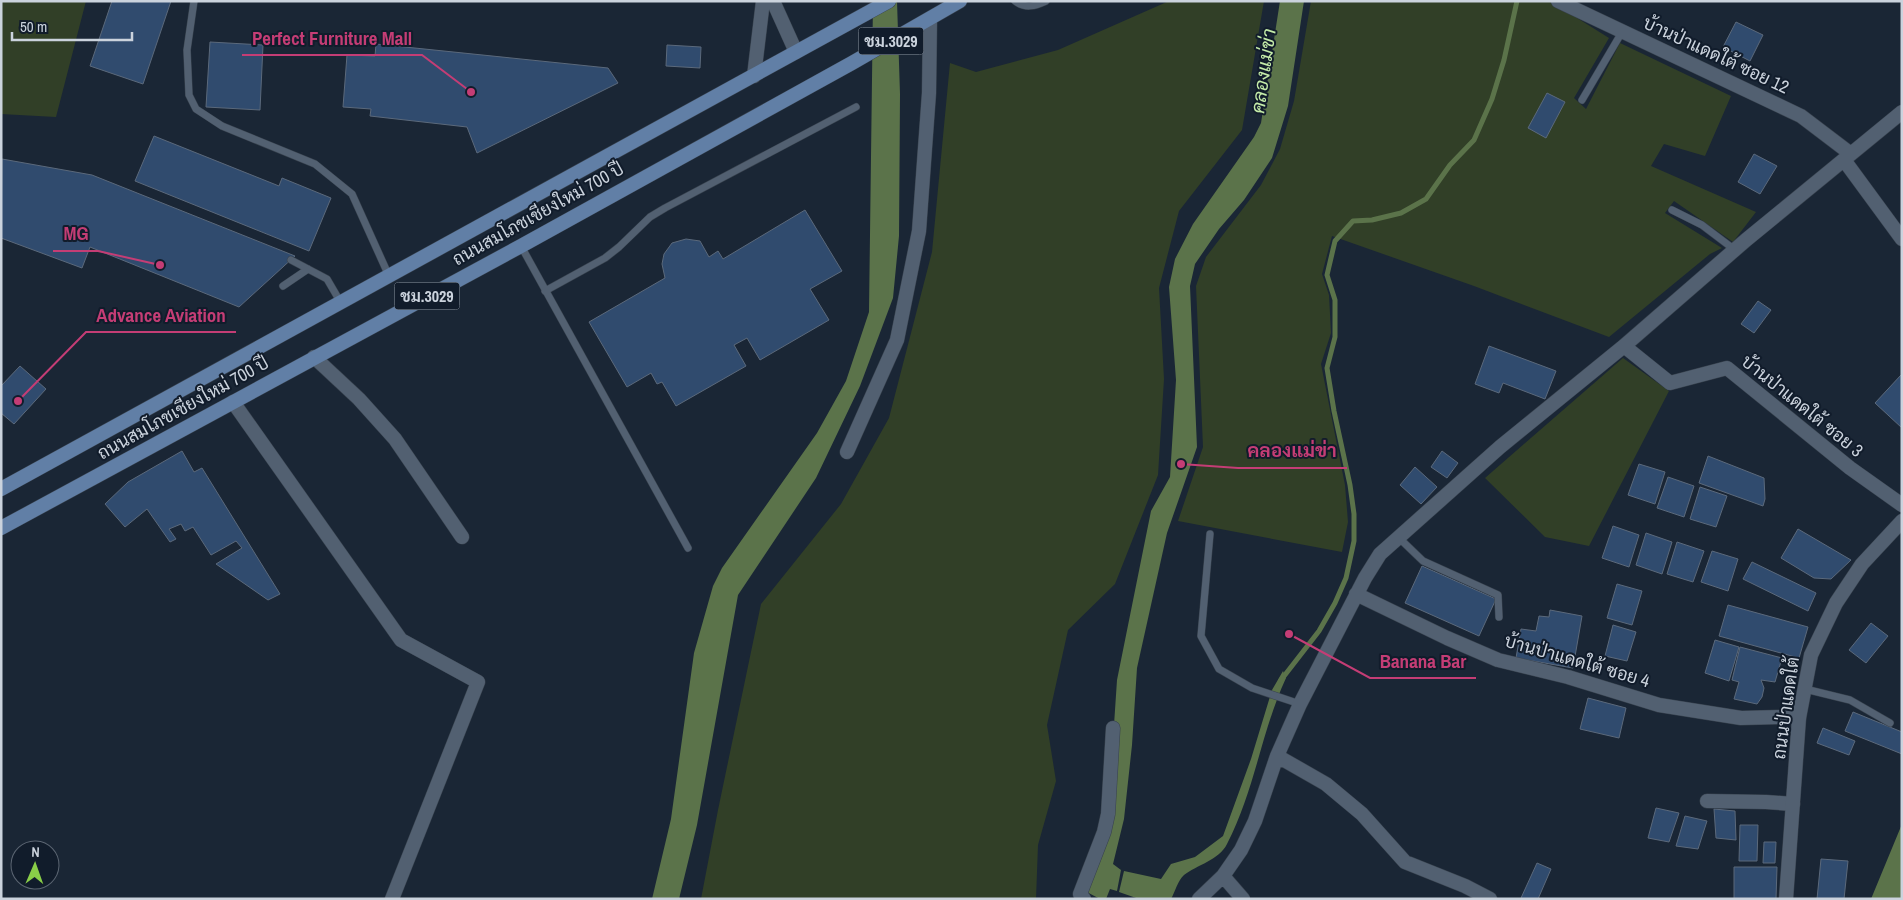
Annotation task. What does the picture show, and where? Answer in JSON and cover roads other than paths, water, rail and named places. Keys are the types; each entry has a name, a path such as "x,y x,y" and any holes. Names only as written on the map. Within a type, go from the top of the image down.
{"main road":[{"name":"ถนนสมโภชเชียงใหม่ 700 ปี","path":"1,489 889,1"},
{"name":"ถนนสมโภชเชียงใหม่ 700 ปี","path":"1,528 521,246 852,63 960,1"}],"street":[{"path":"754,76 762,1"},
{"path":"773,1 796,52"},
{"name":"บ้านป่าแดดใต้ ซอย 12","path":"1558,1 1801,116 1847,157 1902,239"},
{"path":"847,452 897,340 919,231 929,92 930,19"},
{"path":"1199,899 1223,876 1249,835 1277,756 1300,704 1376,559 1398,536 1500,447 1624,346 1735,250 1902,112"},
{"name":"บ้านป่าแดดใต้ ซอย 3","path":"1624,346 1670,383 1727,368 1850,468 1902,506"},
{"path":"314,358 359,399 395,438 462,537"},
{"path":"233,402 401,640 478,682 392,899"},
{"name":"ถนนป่าแดดใต้","path":"1786,899 1799,718 1811,655 1836,603 1862,564 1902,521"},
{"name":"บ้านป่าแดดใต้ ซอย 4","path":"1356,594 1447,638 1498,660 1568,677 1660,704 1741,718 1799,718"},
{"path":"1084,899 1080,894 1104,832 1108,814 1113,728"},
{"path":"1277,756 1326,784 1348,802 1362,814 1405,862 1465,886 1490,899"},
{"path":"1707,801 1793,804"},
{"path":"1223,876 1243,899"}],"lane":[{"path":"194,1 187,50 189,95 196,109 222,126 315,164 352,194 389,276"},
{"path":"1016,1 1018,4 1034,7 1046,1"},
{"path":"1582,100 1622,32"},
{"path":"546,291 605,258 650,217 665,208 856,107"},
{"path":"1672,210 1702,226 1735,250"},
{"path":"521,246 688,548"},
{"path":"291,260 327,279 341,303"},
{"path":"283,286 308,269"},
{"path":"1210,534 1201,636 1219,669 1252,688 1300,704"},
{"path":"1398,536 1423,561 1498,595 1499,617"},
{"path":"1805,688 1850,700 1890,723"}],"waterway":[{"path":"1281,680 1319,631 1335,603 1346,578 1354,541 1354,514 1350,485 1327,368 1335,337 1335,300 1327,275 1335,241 1353,221 1372,220 1401,213 1426,199 1450,165 1474,140 1492,99 1504,60 1517,1"}],"place":[{"name":"Perfect Furniture Mall","path":"471,92"},
{"name":"MG","path":"160,265"},
{"name":"Advance Aviation","path":"18,401"},
{"name":"คลองแม่ข่า","path":"1181,464"},
{"name":"Banana Bar","path":"1289,634"}]}
